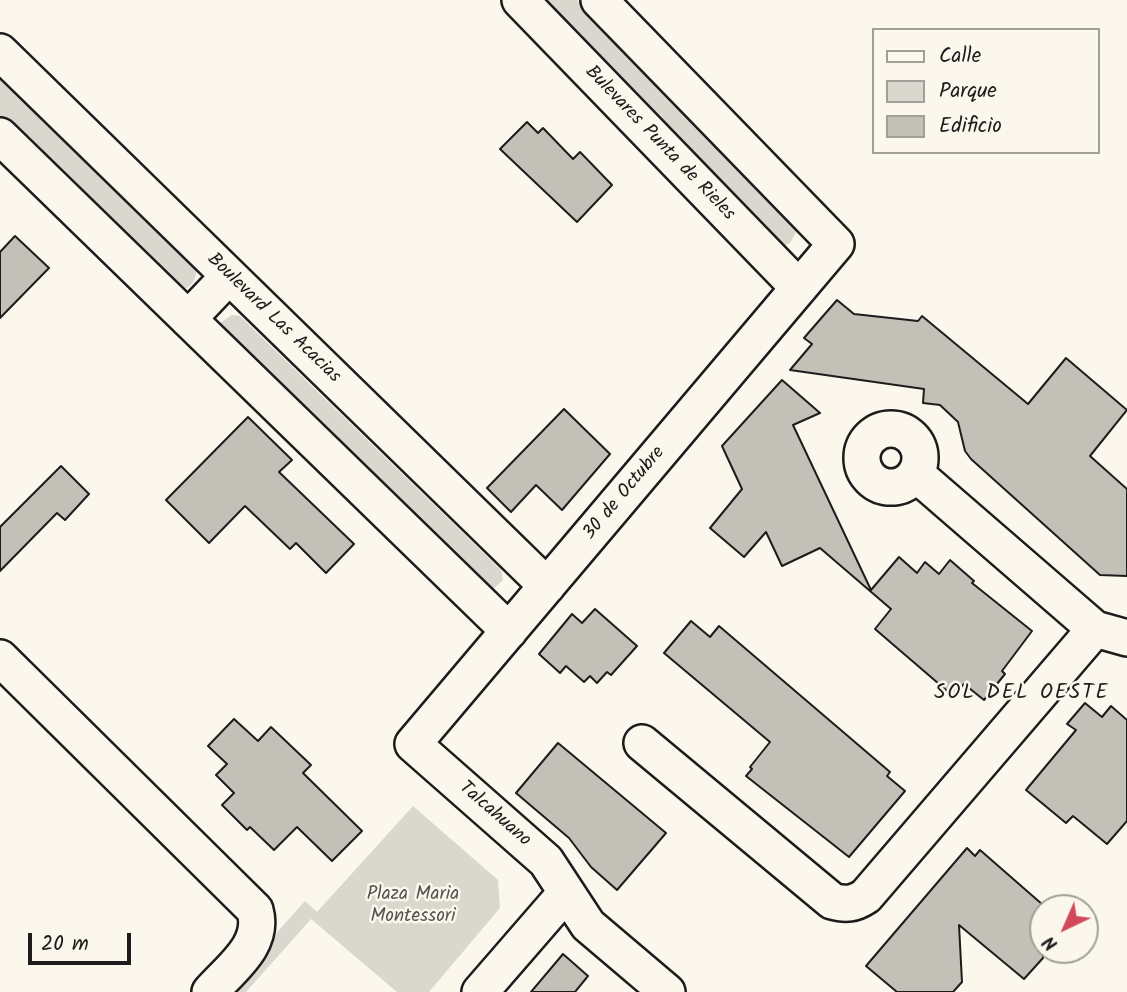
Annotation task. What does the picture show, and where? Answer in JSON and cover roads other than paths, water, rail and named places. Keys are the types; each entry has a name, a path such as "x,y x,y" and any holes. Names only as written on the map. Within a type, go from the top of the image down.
{"street":[{"name":"Bulevares Punta de Rieles","path":"520,0 799,288"},
{"name":"30 de Octubre","path":"413,744 836,244 599,0"},
{"name":"Boulevard Las Acacias","path":"0,52 547,586"},
{"path":"0,136 509,631"},
{"path":"188,319 229,275"},
{"path":"642,743 832,901 844,905 857,902 1111,633 916,474"},
{"path":"0,658 255,910 258,930 254,942 210,992"},
{"name":"Talcahuano","path":"413,744 545,861 588,925 667,992"},
{"path":"480,992 565,894"}],"district":[{"name":"SOL DEL OESTE","path":"1022,694"}],"park label":[{"name":"Plaza Maria Montessori","path":"413,907"}]}
